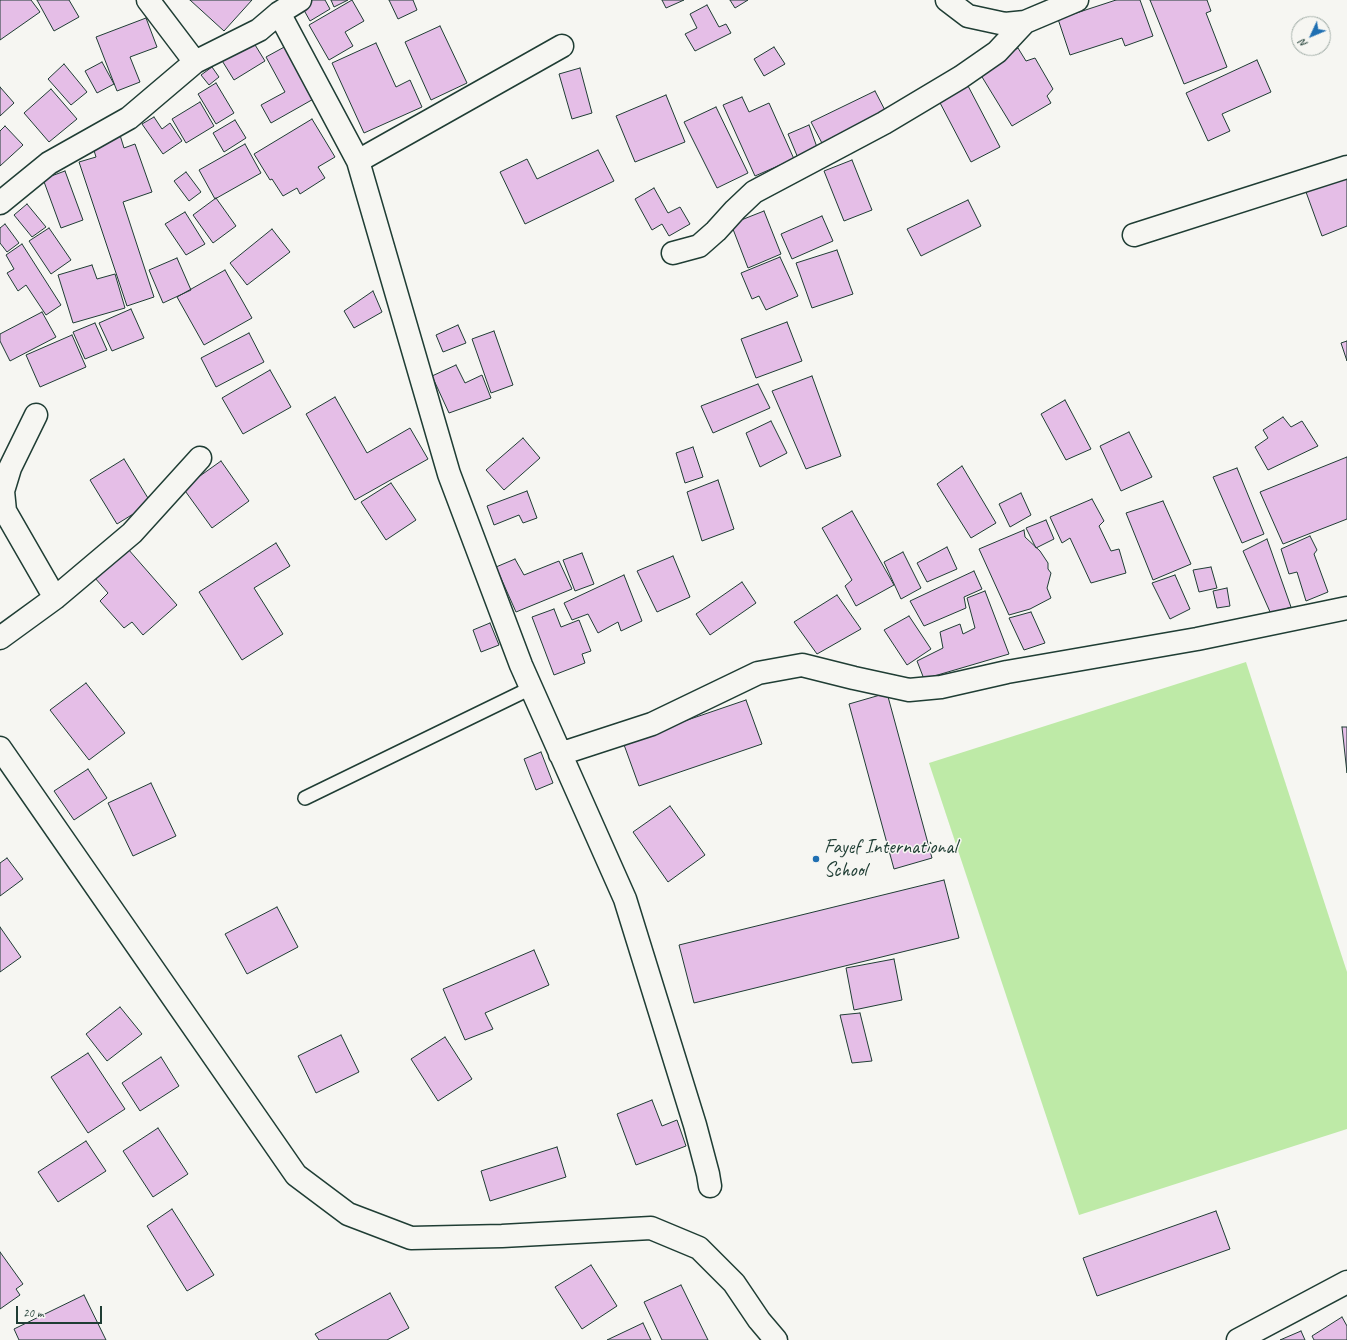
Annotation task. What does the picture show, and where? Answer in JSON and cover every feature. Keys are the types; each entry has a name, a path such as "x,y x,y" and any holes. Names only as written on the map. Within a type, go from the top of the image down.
{"street":[{"path":"148,0 195,62"},
{"path":"0,203 49,163 129,118 195,62 259,30 279,13 300,0"},
{"path":"947,0 968,16 1005,24 1025,22 1077,0"},
{"path":"279,13 358,161 449,474 521,665 625,899 694,1125 710,1186"},
{"path":"673,253 698,246 716,231 734,210 754,192 884,123 961,77 997,52 1025,22"},
{"path":"358,161 562,46"},
{"path":"1134,236 1347,167"},
{"path":"36,415 10,468 3,492 5,511 55,598"},
{"path":"0,638 55,598 132,533 200,458"},
{"path":"560,754 652,724 758,673 802,665 909,690 935,687 1006,672 1198,639 1347,608"},
{"path":"0,748 296,1175 348,1214 411,1238 502,1236 651,1228 699,1248 734,1283 760,1330 776,1340"},
{"path":"1238,1340 1347,1282"}],"lane":[{"path":"304,798 531,688"}],"green space":[{"path":"1246,662 1347,972 1347,1129 1079,1215 929,763"}],"building":[{"path":"0,0 31,0 40,12 0,40"},
{"path":"37,0 69,0 79,17 54,31"},
{"path":"190,0 252,0 224,31"},
{"path":"306,0 325,0 330,9 310,21 300,3"},
{"path":"331,0 348,0 334,7"},
{"path":"352,0 364,21 345,32 353,46 329,60 309,25"},
{"path":"389,0 413,0 417,10 398,19"},
{"path":"662,0 684,0 666,8"},
{"path":"730,0 748,0 735,8"},
{"path":"1116,0 1140,0 1153,36 1125,46 1122,38 1070,55 1058,19"},
{"path":"1150,0 1207,0 1211,11 1206,13 1227,67 1184,84"},
{"path":"707,5 719,27 726,24 731,33 695,51 685,34 697,28 690,14"},
{"path":"146,18 157,47 130,57 140,82 117,91 96,37"},
{"path":"440,26 467,83 431,100 405,42"},
{"path":"252,40 265,61 234,80 221,59"},
{"path":"376,43 396,87 410,80 422,107 364,133 332,63"},
{"path":"288,45 317,97 271,123 261,105 285,92 266,57"},
{"path":"774,47 785,64 764,76 754,59"},
{"path":"1018,48 1026,61 1035,58 1053,89 1047,96 1051,103 1012,126 979,72"},
{"path":"1257,60 1271,92 1222,114 1230,131 1208,141 1186,93"},
{"path":"102,62 114,84 97,93 85,71"},
{"path":"64,64 87,92 71,105 48,79"},
{"path":"212,67 219,77 209,85 201,75"},
{"path":"580,68 592,113 572,119 559,74"},
{"path":"216,83 234,113 216,124 198,94"},
{"path":"967,84 1000,147 971,162 938,99"},
{"path":"0,87 14,103 0,116"},
{"path":"51,89 77,119 49,142 24,113"},
{"path":"875,91 888,116 824,147 811,122"},
{"path":"666,95 685,142 635,162 616,116"},
{"path":"742,97 749,112 769,103 794,159 755,176 723,105"},
{"path":"200,102 214,126 186,143 172,119"},
{"path":"716,107 748,173 717,188 684,122"},
{"path":"154,117 162,129 170,123 182,141 163,154 142,124"},
{"path":"312,119 335,157 318,167 325,178 300,194 297,188 283,196 272,179 270,180 254,154"},
{"path":"235,120 246,138 224,152 213,133"},
{"path":"809,125 818,150 798,158 788,134"},
{"path":"5,126 23,145 0,166 0,131"},
{"path":"120,135 124,148 135,144 152,192 123,202 154,297 127,306 79,162 96,157 92,144"},
{"path":"245,144 261,173 215,199 199,170"},
{"path":"598,150 614,181 525,224 500,172 527,159 537,179"},
{"path":"852,160 872,210 844,221 824,171"},
{"path":"65,171 83,220 61,228 43,179"},
{"path":"186,172 201,192 189,201 174,181"},
{"path":"1347,176 1347,226 1322,236 1306,192"},
{"path":"654,188 668,213 680,207 690,224 669,236 662,224 652,230 635,199"},
{"path":"216,198 236,226 213,243 193,215"},
{"path":"968,200 981,226 921,256 907,229"},
{"path":"27,204 46,227 32,237 14,215"},
{"path":"764,211 781,254 748,268 731,224"},
{"path":"185,212 205,244 186,255 165,224"},
{"path":"822,216 833,241 792,259 781,234"},
{"path":"5,224 19,243 7,252 0,243 0,228"},
{"path":"49,228 71,260 51,274 29,241"},
{"path":"272,229 290,252 247,285 230,263"},
{"path":"22,244 61,305 46,315 26,285 18,291 7,273 14,269 6,255"},
{"path":"837,250 853,294 812,308 796,263"},
{"path":"780,257 798,296 766,310 759,296 752,299 741,273"},
{"path":"177,258 191,290 163,303 149,270"},
{"path":"92,265 97,279 115,274 125,308 73,323 58,275"},
{"path":"225,270 252,318 204,345 177,297"},
{"path":"373,291 382,312 354,328 344,311"},
{"path":"131,309 144,338 112,351 99,323"},
{"path":"42,312 56,337 10,361 0,341 0,334"},
{"path":"787,322 802,361 756,378 741,339"},
{"path":"95,323 107,350 85,359 73,332"},
{"path":"458,325 466,343 443,352 436,335"},
{"path":"494,331 513,385 491,393 472,339"},
{"path":"249,333 264,362 216,387 201,358"},
{"path":"72,335 86,367 40,387 26,355"},
{"path":"1347,341 1347,361 1341,343"},
{"path":"456,365 465,383 482,375 491,398 449,413 432,376"},
{"path":"270,370 291,407 243,434 222,398"},
{"path":"812,376 841,456 806,469 772,391"},
{"path":"758,384 770,408 713,433 701,406"},
{"path":"335,397 367,453 410,428 428,459 355,500 306,414"},
{"path":"1065,400 1091,449 1066,460 1041,414"},
{"path":"1283,417 1291,427 1302,421 1318,446 1268,470 1255,447 1268,438 1263,430"},
{"path":"771,421 787,453 760,467 746,433"},
{"path":"1129,432 1152,477 1121,491 1100,446"},
{"path":"523,438 540,458 504,490 486,470"},
{"path":"693,447 703,477 685,483 676,453"},
{"path":"1347,457 1347,519 1283,544 1260,492"},
{"path":"124,459 151,503 117,524 90,480"},
{"path":"221,461 249,501 212,528 183,488"},
{"path":"962,466 996,523 971,538 937,484"},
{"path":"1237,468 1264,534 1242,543 1213,477"},
{"path":"718,480 734,529 702,541 687,492"},
{"path":"391,483 416,520 386,540 361,502"},
{"path":"527,491 537,518 523,523 519,515 494,525 487,506"},
{"path":"1021,493 1031,515 1010,527 999,504"},
{"path":"1092,499 1104,521 1099,526 1111,551 1119,549 1126,573 1091,583 1070,538 1062,543 1050,517"},
{"path":"1163,501 1191,564 1153,580 1126,513"},
{"path":"852,511 894,585 856,606 845,586 852,580 822,528"},
{"path":"1046,520 1054,539 1036,548 1026,528"},
{"path":"1024,530 1025,537 1040,551 1048,563 1048,569 1051,573 1047,588 1051,598 1030,609 1009,615 979,549"},
{"path":"1310,536 1317,550 1314,554 1328,592 1306,601 1297,572 1289,574 1281,549"},
{"path":"1267,539 1291,607 1271,614 1243,551"},
{"path":"276,543 290,566 254,588 283,634 242,660 199,592"},
{"path":"947,547 957,569 927,582 917,563"},
{"path":"128,549 177,605 143,635 132,622 124,628 100,601 108,593 95,578"},
{"path":"903,552 921,588 901,599 884,562"},
{"path":"582,553 594,584 575,591 563,560"},
{"path":"673,556 690,597 657,612 637,571"},
{"path":"515,559 524,575 559,561 572,589 516,612 496,567"},
{"path":"1211,567 1217,588 1199,592 1193,570"},
{"path":"974,571 982,589 964,597 966,608 924,626 910,601"},
{"path":"624,575 642,621 621,631 618,622 598,633 588,614 572,620 564,603"},
{"path":"1175,575 1190,609 1170,619 1152,583"},
{"path":"742,582 756,603 710,635 696,614"},
{"path":"1227,588 1230,606 1217,608 1213,591"},
{"path":"985,591 1009,654 924,679 917,661 943,648 940,632 960,624 963,634 975,628 967,598"},
{"path":"837,595 861,629 817,654 794,622"},
{"path":"554,609 561,627 579,620 591,651 582,654 585,663 554,675 532,617"},
{"path":"1031,612 1045,643 1024,650 1009,618"},
{"path":"909,616 931,649 907,665 884,630"},
{"path":"490,623 499,645 481,652 473,630"},
{"path":"86,683 125,733 89,760 50,710"},
{"path":"887,693 932,858 894,869 849,704"},
{"path":"746,700 762,744 639,786 623,742"},
{"path":"1342,727 1347,727 1347,773"},
{"path":"541,752 553,783 536,790 524,759"},
{"path":"88,769 107,798 74,820 54,791"},
{"path":"151,783 176,836 133,856 108,803"},
{"path":"670,806 705,855 668,882 633,832"},
{"path":"7,858 23,879 0,896 0,863"},
{"path":"944,880 959,938 694,1003 679,945"},
{"path":"277,907 298,947 247,974 225,934"},
{"path":"0,927 21,957 0,972"},
{"path":"534,950 549,985 485,1013 493,1029 465,1040 443,989"},
{"path":"894,959 902,1000 854,1010 846,968"},
{"path":"120,1007 142,1034 107,1061 86,1034"},
{"path":"860,1013 872,1061 852,1063 840,1015"},
{"path":"341,1035 359,1072 316,1093 298,1056"},
{"path":"445,1037 472,1079 438,1101 411,1059"},
{"path":"88,1053 125,1109 88,1133 51,1077"},
{"path":"161,1057 179,1086 140,1111 122,1083"},
{"path":"652,1100 662,1126 677,1120 686,1146 636,1165 617,1114"},
{"path":"158,1128 188,1174 153,1197 123,1151"},
{"path":"86,1141 106,1171 58,1202 38,1172"},
{"path":"557,1147 566,1177 490,1201 481,1171"},
{"path":"172,1209 214,1275 187,1291 147,1226"},
{"path":"1216,1211 1230,1249 1097,1296 1083,1258"},
{"path":"0,1252 23,1284 16,1289 20,1295 0,1309"},
{"path":"591,1265 617,1306 582,1329 555,1287"},
{"path":"681,1285 708,1340 662,1340 644,1302"},
{"path":"390,1293 409,1328 387,1340 319,1340 315,1334"},
{"path":"84,1295 106,1340 19,1340 14,1329"},
{"path":"1342,1317 1347,1326 1347,1340 1314,1340 1312,1336"},
{"path":"643,1323 651,1340 607,1340"},
{"path":"1301,1331 1305,1340 1280,1340"}],"place":[{"name":"Fayef International School","path":"816,859"}]}
